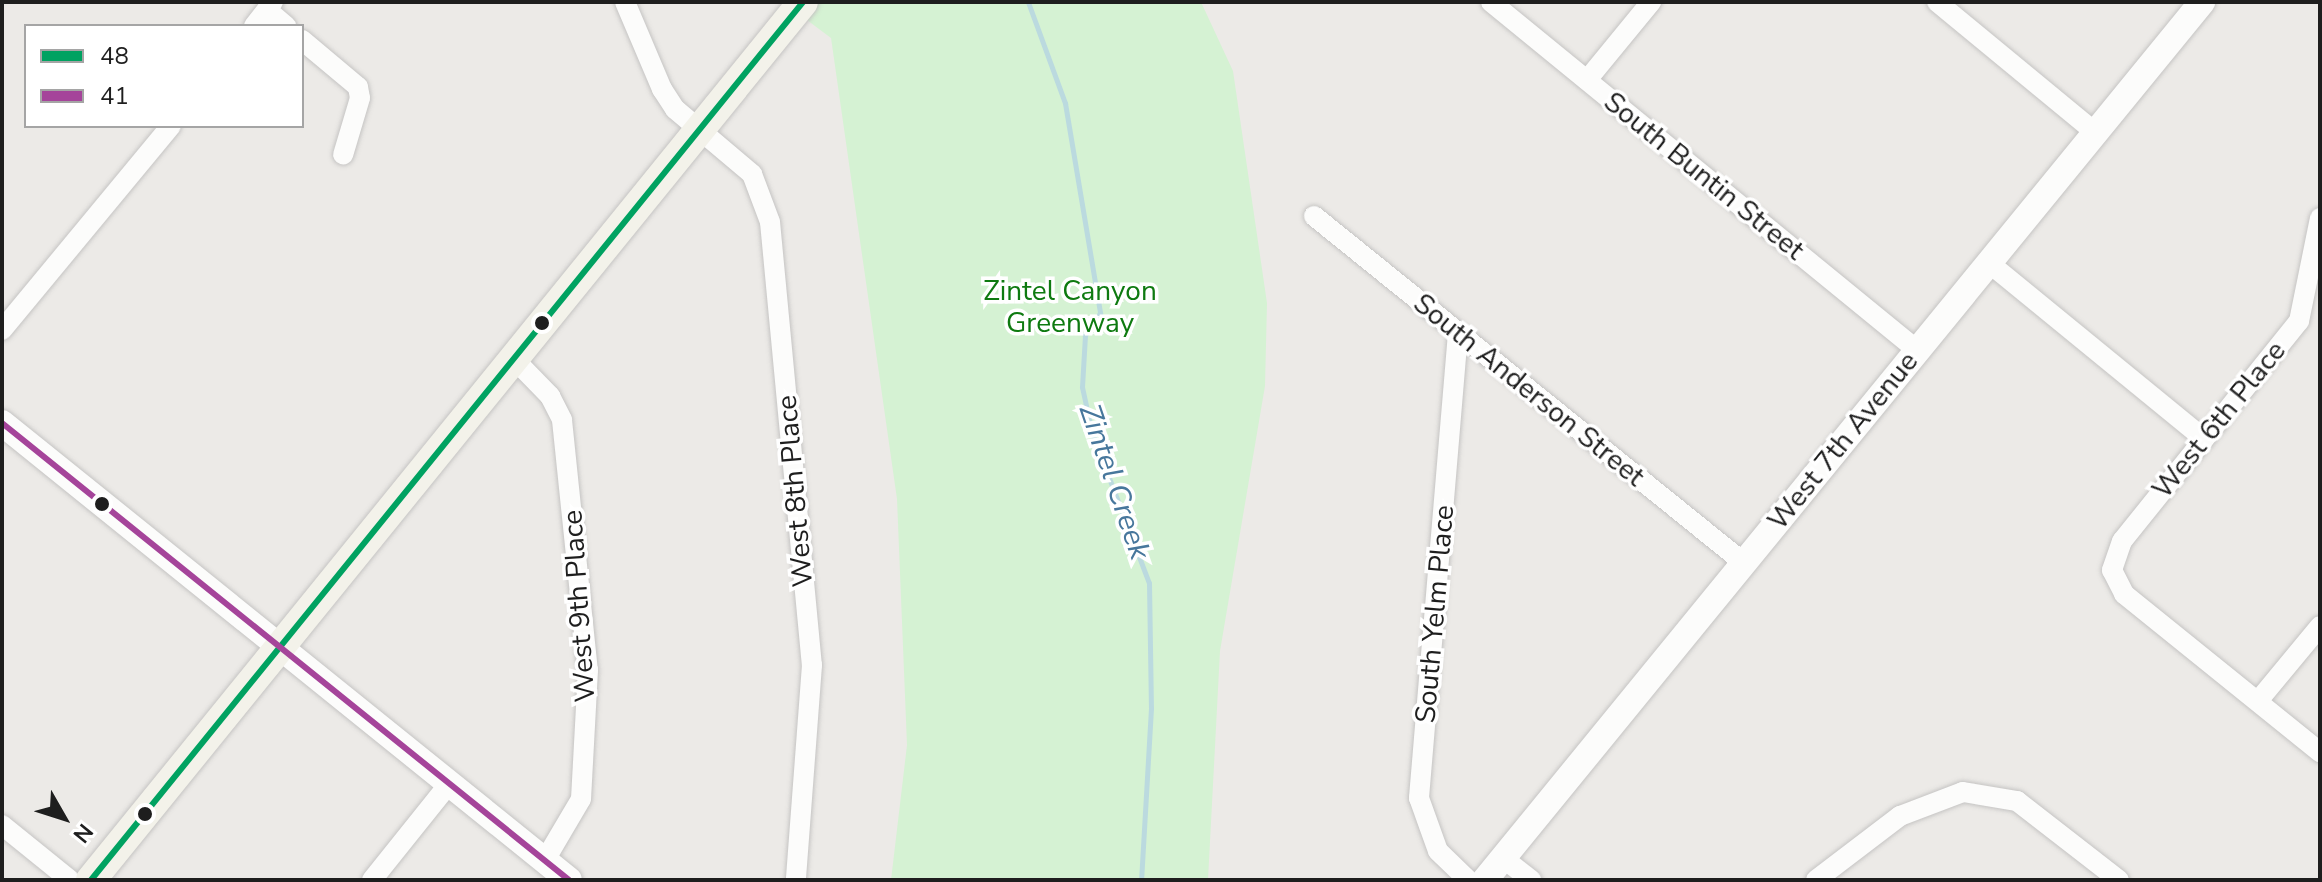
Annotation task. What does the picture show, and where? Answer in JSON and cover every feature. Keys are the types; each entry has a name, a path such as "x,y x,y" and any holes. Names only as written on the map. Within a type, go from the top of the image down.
{"main road":[{"path":"91,880 803,2"}],"street":[{"name":"West 8th Place","path":"625,2 662,89 675,109 752,174 770,222 812,665 796,880"},
{"name":"South Buntin Street","path":"1491,2 1917,350"},
{"path":"1587,80 1651,2"},
{"path":"1937,2 2096,133"},
{"name":"West 7th Avenue","path":"1485,880 2202,2"},
{"path":"265,13 283,24"},
{"path":"304,42 358,87 343,155"},
{"path":"2,330 169,128"},
{"name":"South Anderson Street","path":"1314,216 1744,563"},
{"name":"West 6th Place","path":"2258,701 2124,594 2112,570 2122,541 2299,321 2320,218"},
{"path":"1988,262 2204,439"},
{"name":"South Yelm Place","path":"1458,333 1419,798 1438,851 1468,880"},
{"name":"West 9th Place","path":"514,359 550,396 562,420 588,670 581,799 545,860"},
{"path":"2,423 569,880"},
{"path":"2320,626 2258,701 2320,752"},
{"path":"372,880 449,784"},
{"path":"1816,880 1900,816 1963,792 2017,801 2119,880"},
{"path":"2,825 70,880"},
{"path":"1503,858 1531,880"}],"green space":[{"name":"Zintel Canyon Greenway","path":"783,2 1201,2 1233,71 1267,303 1265,386 1220,651 1208,880 891,880 907,745 897,499 831,38"}],"waterway":[{"name":"Zintel Creek","path":"1028,2 1065,103 1100,313 1085,335 1082,387 1092,433 1149,583 1151,708 1141,880"}],"transit line":[{"name":"48","path":"91,880 803,2"},
{"name":"41","path":"2,423 569,880"}]}
